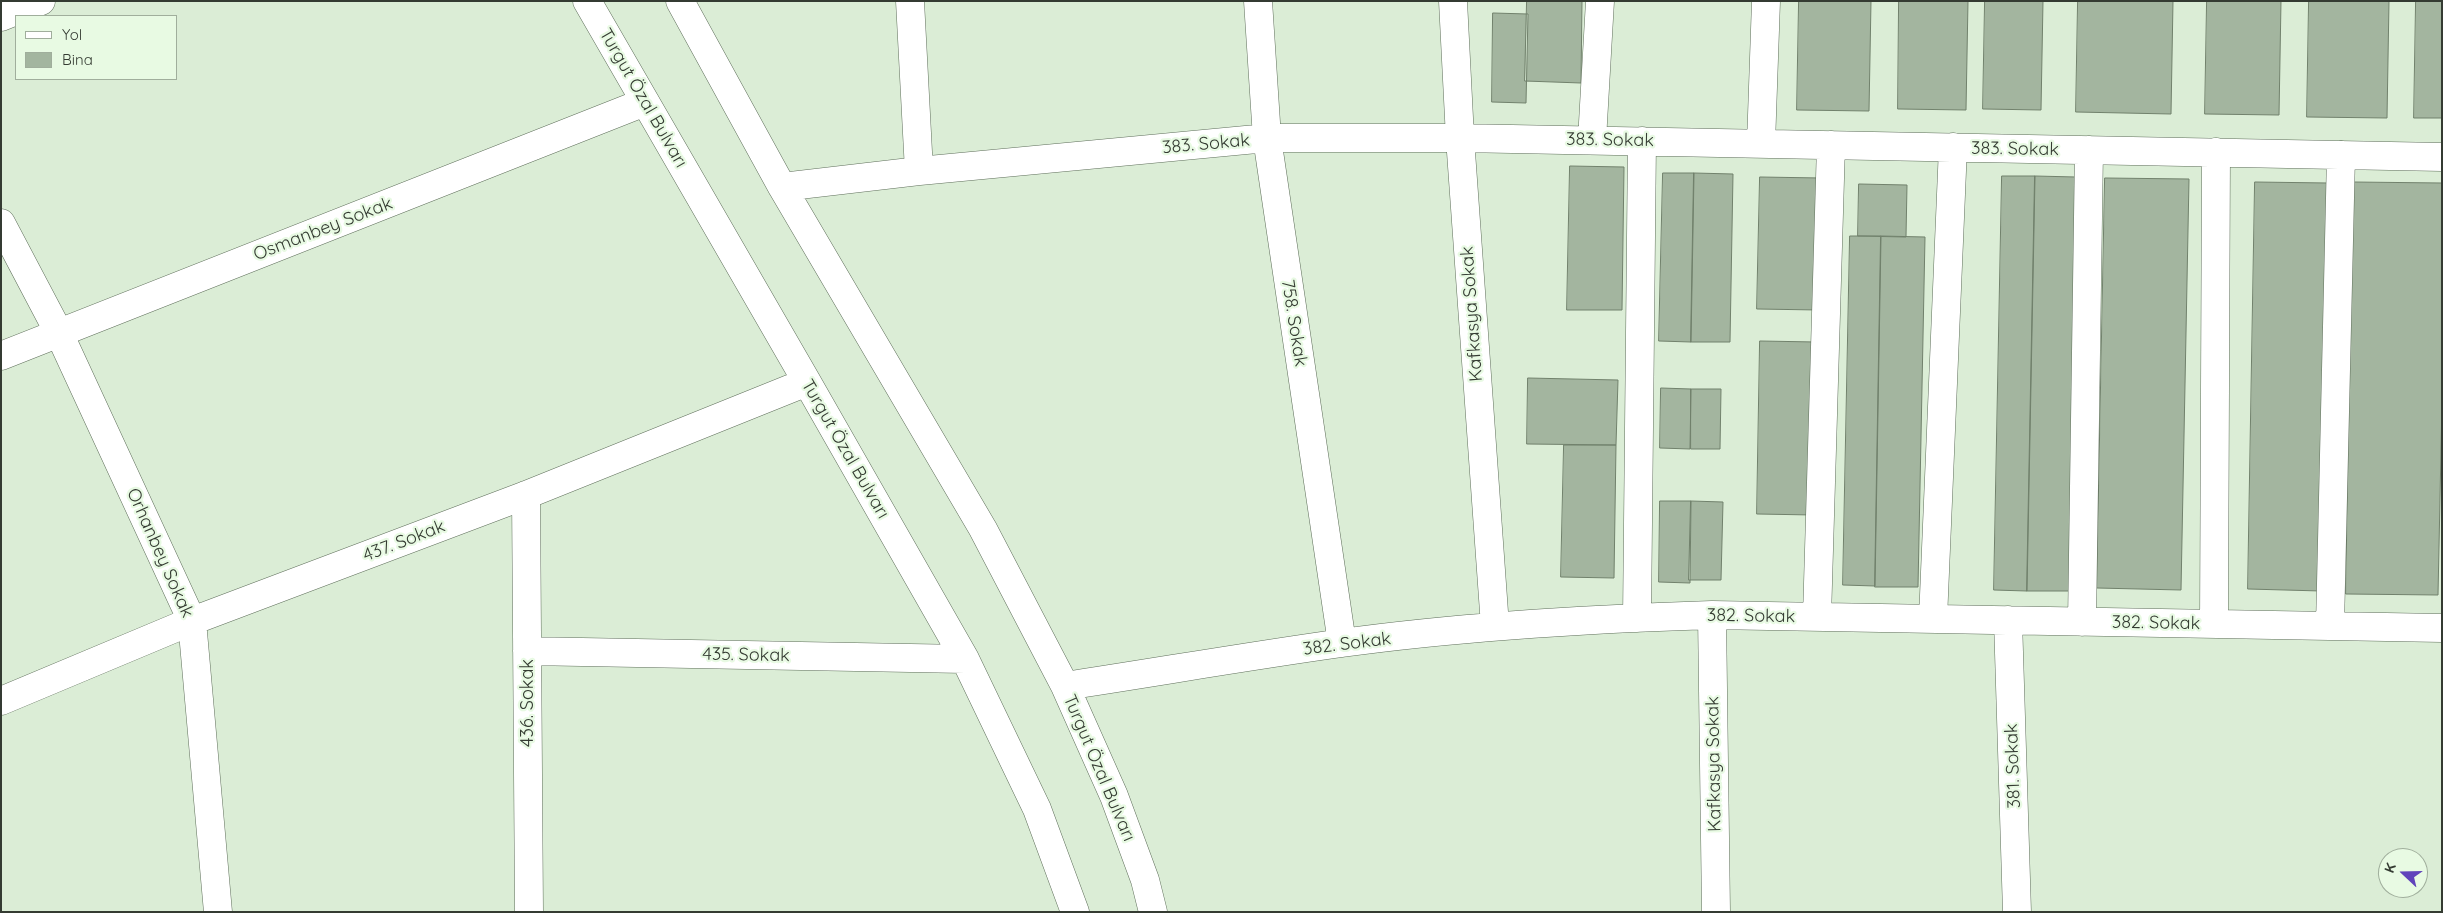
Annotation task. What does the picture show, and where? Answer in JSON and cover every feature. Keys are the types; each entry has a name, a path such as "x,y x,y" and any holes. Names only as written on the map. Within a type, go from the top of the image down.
{"street":[{"path":"1,17 41,1"},
{"name":"Turgut Özal Bulvarı","path":"587,1 807,382 964,660 1037,809 1075,912"},
{"name":"Turgut Özal Bulvarı","path":"680,1 782,187 983,529 1065,686 1114,796 1145,880 1153,912"},
{"path":"910,1 919,171"},
{"name":"758. Sokak","path":"1258,1 1267,138 1342,643"},
{"name":"Kafkasya Sokak","path":"1453,1 1460,138 1495,626"},
{"path":"1592,140 1600,1"},
{"path":"1761,144 1766,1"},
{"name":"Osmanbey Sokak","path":"1,356 645,102"},
{"name":"383. Sokak","path":"782,187 919,171 1267,138 1592,140 2442,157"},
{"path":"1637,618 1642,141"},
{"path":"1816,617 1831,145"},
{"path":"1932,620 1953,148"},
{"path":"2082,622 2089,150"},
{"path":"2214,624 2216,152"},
{"path":"2330,626 2341,155"},
{"name":"Orhanbey Sokak","path":"1,224 59,333 192,621 218,912"},
{"name":"437. Sokak","path":"1,701 192,621 526,495 807,382"},
{"name":"436. Sokak","path":"526,495 529,912"},
{"name":"Kafkasya Sokak","path":"1712,615 1716,912"},
{"name":"382. Sokak","path":"1065,686 1342,643 1495,626 1637,618 1712,615 2442,628"},
{"name":"381. Sokak","path":"2008,620 2017,912"},
{"name":"435. Sokak","path":"528,650 964,660"}],"building":[{"path":"1527,1 1582,1 1581,83 1525,81"},
{"path":"1799,1 1871,1 1869,111 1797,110"},
{"path":"1899,1 1968,1 1966,110 1898,109"},
{"path":"1985,1 2043,1 2041,110 1983,109"},
{"path":"2078,1 2173,1 2171,114 2076,112"},
{"path":"2207,1 2281,1 2279,115 2205,114"},
{"path":"2309,1 2389,1 2387,118 2307,117"},
{"path":"2416,1 2442,1 2442,118 2414,118"},
{"path":"1493,13 1528,14 1526,103 1492,102"},
{"path":"1570,166 1624,167 1622,310 1567,310"},
{"path":"1663,173 1694,173 1691,342 1659,341"},
{"path":"1694,173 1733,174 1730,342 1691,342"},
{"path":"2002,176 2035,176 2027,591 1994,590"},
{"path":"2035,176 2076,177 2069,591 2027,591"},
{"path":"1760,177 1821,178 1818,310 1757,309"},
{"path":"2105,178 2189,179 2181,590 2097,588"},
{"path":"2255,182 2328,183 2321,591 2248,589"},
{"path":"2353,182 2442,183 2442,402 2438,595 2346,594"},
{"path":"1859,184 1907,185 1906,237 1858,236"},
{"path":"1850,236 1881,236 1875,586 1843,585"},
{"path":"1881,236 1925,237 1918,587 1875,587"},
{"path":"1760,341 1816,342 1813,515 1757,514"},
{"path":"1528,378 1618,380 1616,445 1527,444"},
{"path":"1661,388 1691,389 1690,449 1660,448"},
{"path":"1691,389 1721,389 1720,449 1691,449"},
{"path":"1564,445 1616,445 1614,578 1561,577"},
{"path":"1660,501 1691,501 1690,583 1659,582"},
{"path":"1691,501 1723,502 1721,580 1689,580"}]}
